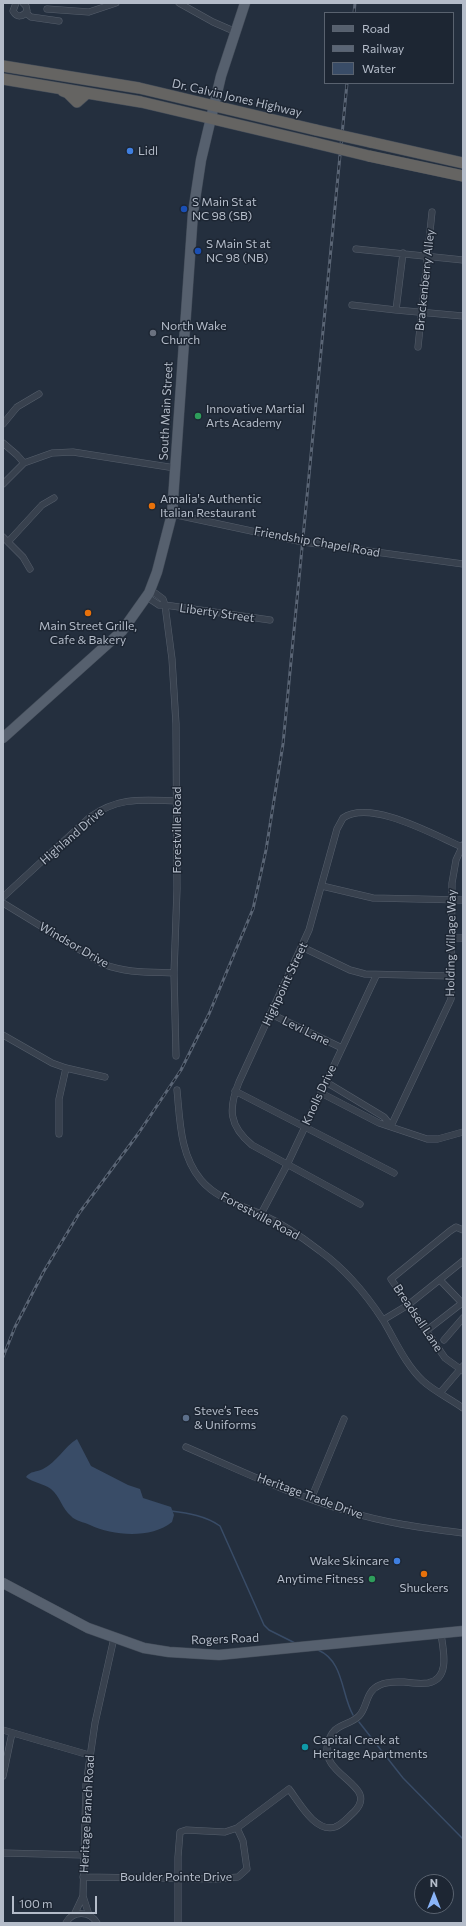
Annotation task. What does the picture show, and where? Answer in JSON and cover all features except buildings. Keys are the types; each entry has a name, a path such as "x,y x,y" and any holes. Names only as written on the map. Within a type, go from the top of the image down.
{"highway":[{"name":"Dr. Calvin Jones Highway","path":"3,66 77,76 214,105 316,130 463,163"},
{"path":"3,79 57,89 68,93 76,102 86,94 141,102 369,156 463,176"}],"main road":[{"name":"South Main Street","path":"3,738 122,631 149,593 158,572 172,514 193,213 201,160 210,118 245,3"},
{"name":"Rogers Road","path":"3,1583 88,1628 144,1648 169,1652 219,1655 463,1632"}],"street":[{"path":"24,3 27,8 26,13"},
{"path":"47,9 89,12 116,3"},
{"path":"179,3 213,22 236,32"},
{"path":"13,4 13,11 16,15 22,16 26,13"},
{"path":"26,13 31,17 59,21"},
{"name":"Brackenberry Alley","path":"418,347 432,212"},
{"path":"356,249 463,260"},
{"path":"396,310 403,253"},
{"path":"352,306 463,316"},
{"path":"3,424 17,408 39,394"},
{"path":"3,443 17,454 24,463"},
{"path":"3,484 24,463 52,453 73,452 176,468"},
{"path":"30,569 23,557 6,539 42,505 54,498"},
{"name":"Friendship Chapel Road","path":"172,514 309,543 463,564"},
{"path":"149,593 150,599 159,605 165,605"},
{"name":"Liberty Street","path":"165,605 270,620"},
{"name":"Forestville Road","path":"165,605 172,659 176,724 177,801 174,973 176,1056"},
{"name":"Highland Drive","path":"3,898 90,817 104,807 130,800 177,801"},
{"name":"Highpoint Street","path":"360,1204 252,1145 243,1137 233,1120 233,1100 235,1091 313,920 337,829 343,818 351,814 390,815 462,846"},
{"name":"Holding Village Way","path":"391,1126 451,999 453,876 462,846"},
{"path":"322,886 373,898 463,900"},
{"name":"Windsor Drive","path":"3,903 103,964 115,969 174,973"},
{"path":"452,938 463,938"},
{"path":"302,947 350,970 376,976 452,976"},
{"name":"Knolls Drive","path":"261,1214 287,1165 376,976"},
{"name":"Levi Lane","path":"271,1014 342,1048"},
{"path":"3,1035 35,1055 66,1068 106,1077"},
{"path":"59,1134 59,1099 66,1068"},
{"path":"326,1082 384,1117 391,1126"},
{"name":"Forestville Road","path":"177,1090 185,1150 191,1166 202,1181 232,1203 261,1214 321,1251 354,1282 383,1320 412,1369 423,1381 463,1408"},
{"path":"235,1091 394,1173"},
{"path":"321,1093 379,1123 427,1139 438,1139 463,1132"},
{"name":"Breadsell Lane","path":"440,1393 462,1369 445,1358 391,1279 450,1230 456,1227 463,1230"},
{"path":"383,1320 408,1305 463,1261"},
{"path":"426,1331 462,1303 440,1280"},
{"path":"444,1340 463,1318"},
{"path":"311,1499 344,1419"},
{"name":"Heritage Trade Drive","path":"186,1447 311,1499 377,1519 463,1533"},
{"path":"178,1923 180,1832 186,1830 225,1832 237,1828 289,1789 312,1819 321,1826 334,1827 342,1823 359,1806 361,1795 359,1789 334,1767 327,1756 330,1738 335,1730 358,1717 362,1712 372,1690 379,1685 396,1682 429,1683 441,1674 444,1667 441,1634"},
{"name":"Heritage Branch Road","path":"89,1915 83,1896 86,1785 89,1755 114,1638"},
{"path":"3,1730 89,1755"},
{"path":"3,1776 12,1733"},
{"name":"Boulder Pointe Drive","path":"83,1877 179,1879 238,1877 247,1869 243,1841 237,1828"},
{"path":"3,1853 84,1855"},
{"name":"Heritage Branch Road","path":"66,1923 74,1915 83,1896"},
{"path":"74,1915 79,1913 89,1915 97,1923"}],"water":[{"path":"77,1439 91,1466 128,1485 140,1489 143,1498 171,1507 174,1515 172,1522 154,1531 143,1533 132,1534 110,1532 99,1529 73,1518 65,1510 57,1495 51,1489 26,1477 48,1466 72,1442"}],"waterway":[{"path":"171,1511 203,1517 220,1526 264,1625 269,1630 295,1643"},
{"path":"318,1650 333,1662 341,1679 349,1707 353,1715"},
{"path":"359,1722 403,1778 463,1839"}],"railway":[{"path":"354,12 355,3"},
{"path":"3,1357 15,1327 44,1271 80,1212 138,1134 181,1070 209,1014 253,909 266,850 283,744 347,84"}],"place":[{"name":"Lidl","path":"130,151"},
{"name":"S Main St at NC 98 (SB)","path":"184,209"},
{"name":"S Main St at NC 98 (NB)","path":"198,251"},
{"name":"North Wake Church","path":"153,333"},
{"name":"Innovative Martial Arts Academy","path":"198,416"},
{"name":"Amalia's Authentic Italian Restaurant","path":"152,506"},
{"name":"Main Street Grille, Cafe & Bakery","path":"88,613"},
{"name":"Steve’s Tees & Uniforms","path":"186,1418"},
{"name":"Wake Skincare","path":"397,1561"},
{"name":"Shuckers","path":"424,1574"},
{"name":"Anytime Fitness","path":"372,1579"},
{"name":"Capital Creek at Heritage Apartments","path":"305,1747"}]}
